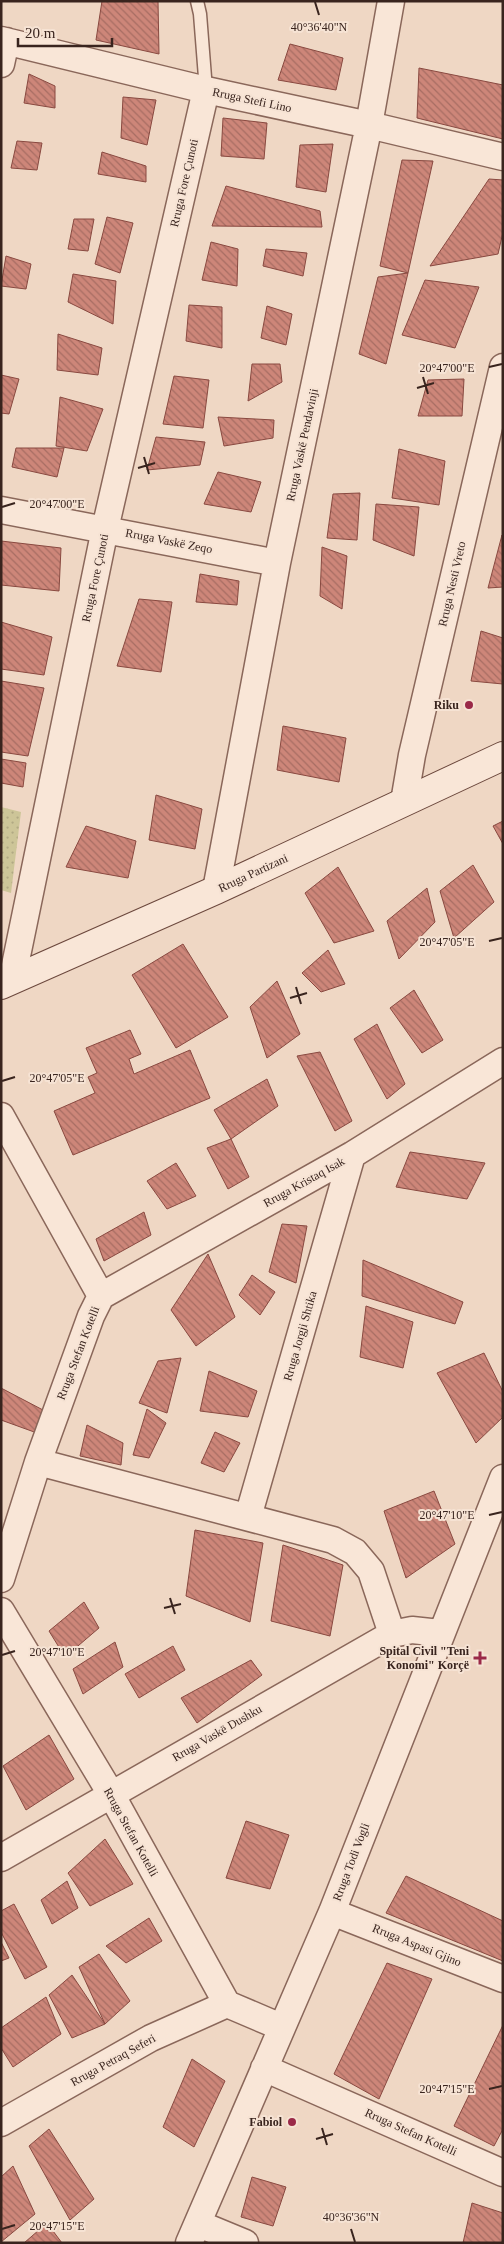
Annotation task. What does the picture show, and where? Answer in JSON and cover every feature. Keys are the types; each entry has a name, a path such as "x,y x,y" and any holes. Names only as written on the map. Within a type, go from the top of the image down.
{"street":[{"name":"Rruga Vaskë Pendavinji","path":"216,890 277,563 369,125 391,1"},
{"name":"Rruga Stefi Lino","path":"3,48 369,125 503,157"},
{"name":"Rruga Fore Çunoti","path":"7,982 11,936 206,90"},
{"name":"Rruga Nesti Vreto","path":"404,802 412,755 503,367"},
{"name":"Rruga Vaskë Zeqo","path":"1,510 277,563"},
{"name":"Rruga Partizani","path":"7,982 216,890 503,756"},
{"name":"Rruga Kristaq Isak","path":"102,1296 352,1155 503,1061"},
{"name":"Rruga Stefan Kotelli","path":"1,1116 102,1296 91,1316 38,1462 1,1579"},
{"name":"Rruga Jorgji Shtika","path":"248,1517 352,1155"},
{"path":"38,1462 333,1540 356,1552 371,1571 392,1634"},
{"name":"Rruga Todi Vogli","path":"194,2233 332,1912 440,1633 503,1478"},
{"name":"Rruga Stefan Kotelli","path":"1,1611 110,1794 227,2004"},
{"name":"Rruga Vaskë Dushku","path":"1,1858 392,1634 412,1630 440,1633"},
{"name":"Rruga Aspasi Gjino","path":"332,1912 503,1979"},
{"path":"227,2004 281,2027"},
{"name":"Rruga Petraq Seferi","path":"1,2123 151,2038 227,2004"},
{"name":"Rruga Stefan Kotelli","path":"264,2068 503,2173"},
{"path":"194,2233 245,2243"}],"lane":[{"path":"197,1 200,14 206,90"}],"shaded area":[{"path":"1,807 21,812 11,893 1,890"}],"building":[{"path":"102,1 158,1 159,54 96,40"},
{"path":"290,44 343,58 336,90 278,80"},
{"path":"419,68 503,85 503,139 417,118"},
{"path":"29,74 55,86 55,108 24,103"},
{"path":"123,97 156,100 147,145 121,138"},
{"path":"223,118 267,123 264,159 221,156"},
{"path":"17,141 42,143 37,170 11,168"},
{"path":"333,144 326,192 296,187 300,145"},
{"path":"102,152 146,166 146,182 98,174"},
{"path":"402,160 433,161 408,273 380,266"},
{"path":"489,179 503,180 503,232 498,254 430,266"},
{"path":"226,186 320,211 322,227 212,226"},
{"path":"107,217 133,223 120,273 95,264"},
{"path":"74,219 94,219 88,251 68,249"},
{"path":"211,242 238,249 237,286 202,280"},
{"path":"266,249 307,253 303,276 263,266"},
{"path":"6,256 31,264 26,289 1,286"},
{"path":"408,273 386,364 359,354 378,277"},
{"path":"73,274 116,281 113,324 68,302"},
{"path":"425,280 479,287 455,348 402,335"},
{"path":"189,305 222,307 222,348 186,341"},
{"path":"267,306 292,314 286,345 261,338"},
{"path":"58,334 102,348 98,375 57,370"},
{"path":"252,364 280,364 282,382 248,401"},
{"path":"1,375 19,379 9,414 1,413"},
{"path":"174,376 209,380 203,428 163,424"},
{"path":"464,379 462,416 418,416 428,380"},
{"path":"60,397 103,409 87,451 56,446"},
{"path":"218,417 274,420 273,438 224,446"},
{"path":"156,437 205,442 200,465 147,470"},
{"path":"16,448 64,448 57,477 12,467"},
{"path":"399,449 445,461 439,505 392,498"},
{"path":"218,472 261,482 251,512 204,504"},
{"path":"360,493 357,540 327,538 333,494"},
{"path":"376,504 419,507 414,556 373,540"},
{"path":"502,535 503,587 488,588"},
{"path":"1,541 61,548 59,591 1,585"},
{"path":"322,547 347,556 342,609 320,596"},
{"path":"200,574 239,581 237,605 196,602"},
{"path":"139,599 172,602 161,672 117,666"},
{"path":"1,622 52,637 44,675 1,669"},
{"path":"481,631 503,638 503,684 471,681"},
{"path":"1,681 44,688 28,756 1,752"},
{"path":"283,726 346,738 339,782 277,770"},
{"path":"1,759 26,763 23,787 1,783"},
{"path":"156,795 202,809 195,849 149,840"},
{"path":"503,821 503,844 493,826"},
{"path":"86,826 136,841 128,878 66,867"},
{"path":"473,865 494,902 454,938 440,891"},
{"path":"338,867 374,931 334,943 305,893"},
{"path":"427,888 435,922 399,959 387,921"},
{"path":"183,944 228,1017 176,1048 132,975"},
{"path":"328,950 345,984 321,992 302,973"},
{"path":"277,981 300,1034 267,1058 250,1007"},
{"path":"414,990 443,1040 422,1053 390,1008"},
{"path":"377,1024 405,1084 387,1099 354,1039"},
{"path":"130,1030 141,1054 129,1059 134,1074 190,1050 210,1098 73,1155 54,1111 95,1093 88,1077 97,1073 86,1048"},
{"path":"320,1052 352,1121 335,1131 297,1056"},
{"path":"267,1079 278,1106 231,1139 214,1110"},
{"path":"231,1139 249,1177 228,1189 207,1148"},
{"path":"410,1152 485,1163 467,1199 396,1187"},
{"path":"176,1163 196,1196 167,1209 147,1181"},
{"path":"144,1212 151,1235 104,1261 96,1239"},
{"path":"282,1224 307,1226 296,1283 269,1272"},
{"path":"208,1254 235,1317 196,1346 171,1310"},
{"path":"363,1260 463,1302 455,1324 362,1296"},
{"path":"252,1275 275,1292 260,1315 239,1295"},
{"path":"366,1306 413,1322 403,1368 360,1357"},
{"path":"484,1353 503,1392 503,1417 476,1443 437,1373"},
{"path":"181,1358 167,1413 139,1403 158,1361"},
{"path":"209,1371 257,1391 248,1417 200,1411"},
{"path":"1,1388 43,1410 37,1433 1,1420"},
{"path":"147,1409 166,1423 149,1458 133,1455"},
{"path":"87,1425 123,1443 121,1465 80,1456"},
{"path":"215,1432 240,1443 224,1472 201,1463"},
{"path":"434,1491 455,1544 406,1578 384,1511"},
{"path":"195,1530 263,1543 250,1622 186,1596"},
{"path":"283,1545 343,1565 330,1636 271,1621"},
{"path":"84,1602 99,1628 65,1657 49,1631"},
{"path":"115,1642 123,1667 83,1694 73,1669"},
{"path":"173,1646 185,1670 139,1698 125,1674"},
{"path":"251,1660 262,1675 197,1723 181,1698"},
{"path":"49,1735 74,1779 26,1810 3,1766"},
{"path":"246,1821 289,1835 270,1889 226,1878"},
{"path":"105,1839 133,1884 90,1906 68,1873"},
{"path":"406,1876 503,1921 503,1961 386,1913"},
{"path":"67,1881 78,1908 52,1924 41,1900"},
{"path":"14,1904 47,1967 25,1979 1,1932 1,1911"},
{"path":"149,1918 162,1941 126,1963 106,1946"},
{"path":"1,1942 9,1958 1,1961"},
{"path":"99,1954 130,2001 105,2024 79,1967"},
{"path":"387,1963 432,1979 379,2099 334,2074"},
{"path":"72,1975 105,2024 72,2038 49,1995"},
{"path":"46,1997 61,2034 13,2067 1,2048 1,2028"},
{"path":"503,2025 503,2129 494,2146 454,2126"},
{"path":"192,2059 225,2081 194,2147 163,2127"},
{"path":"49,2129 94,2199 70,2220 29,2146"},
{"path":"13,2166 35,2214 1,2242 1,2177"},
{"path":"252,2177 286,2187 273,2226 241,2217"},
{"path":"472,2203 503,2213 503,2243 463,2243"},
{"path":"47,2223 62,2243 24,2243"}],"place":[{"name":"Riku","path":"469,705"},
{"name":"Spital Civil \"Teni Konomi\" Korçë","path":"480,1658"},
{"name":"Fabiol","path":"292,2122"}]}
